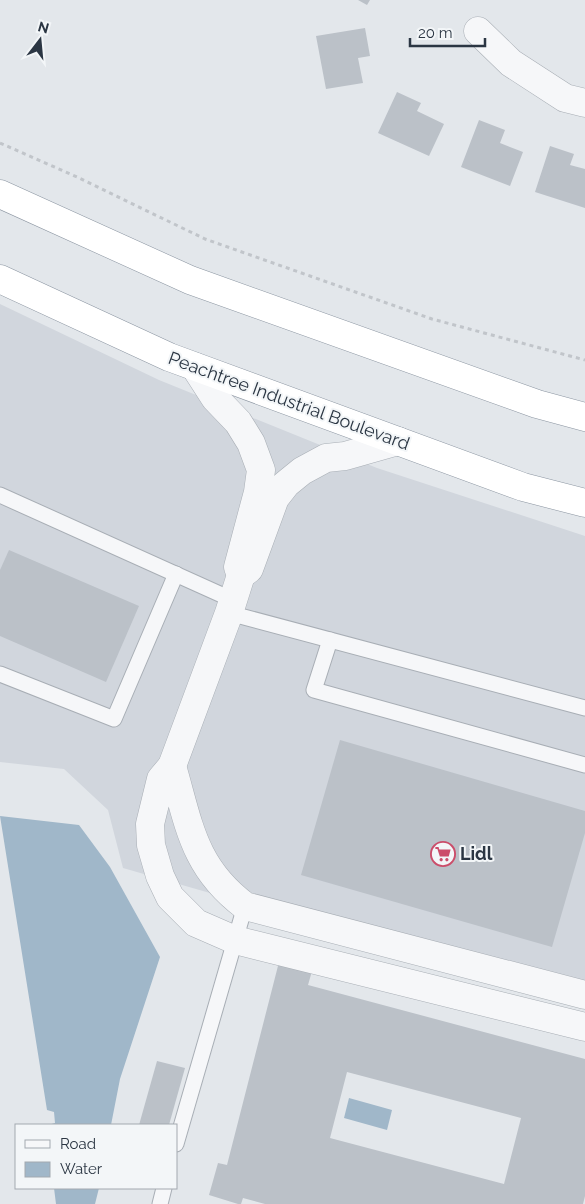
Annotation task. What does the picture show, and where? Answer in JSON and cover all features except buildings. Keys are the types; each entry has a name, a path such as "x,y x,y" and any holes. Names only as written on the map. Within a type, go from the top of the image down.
{"highway":[{"path":"0,194 190,280 537,404 585,417"},
{"name":"Peachtree Industrial Boulevard","path":"0,279 169,357 195,367 523,487 585,503"}],"street":[{"path":"478,31 511,63 565,98 585,103"},
{"path":"195,367 215,398 238,422 251,443 261,470 258,492 238,567 234,596"},
{"path":"398,441 345,456 326,458 302,470 286,484 275,498 249,570 234,596 172,766 161,779 150,824 151,846 160,876 170,897 196,923 235,940 585,1027"},
{"path":"172,766 182,808 194,841 208,868 230,895 245,906 585,995"}],"lane":[{"path":"1,497 176,574 234,596 330,640 585,708"},
{"path":"0,674 114,719 176,574"},
{"path":"330,640 314,690 585,765"},
{"path":"178,1137 245,906"},
{"path":"160,1204 164,1189"}],"path":[{"path":"0,143 77,177 205,239 432,319 585,360"}],"shaded area":[{"path":"0,304 159,380 377,468 585,536 585,1001 123,868 108,810 64,769 0,762"}],"water":[{"path":"0,816 79,825 110,867 160,957 120,1079 111,1124 52,1124 55,1123 54,1112 47,1110"},
{"path":"349,1098 392,1110 387,1130 344,1118"},
{"path":"54,1189 99,1189 95,1204 56,1204"}],"place":[{"name":"Lidl","path":"443,854"}]}
